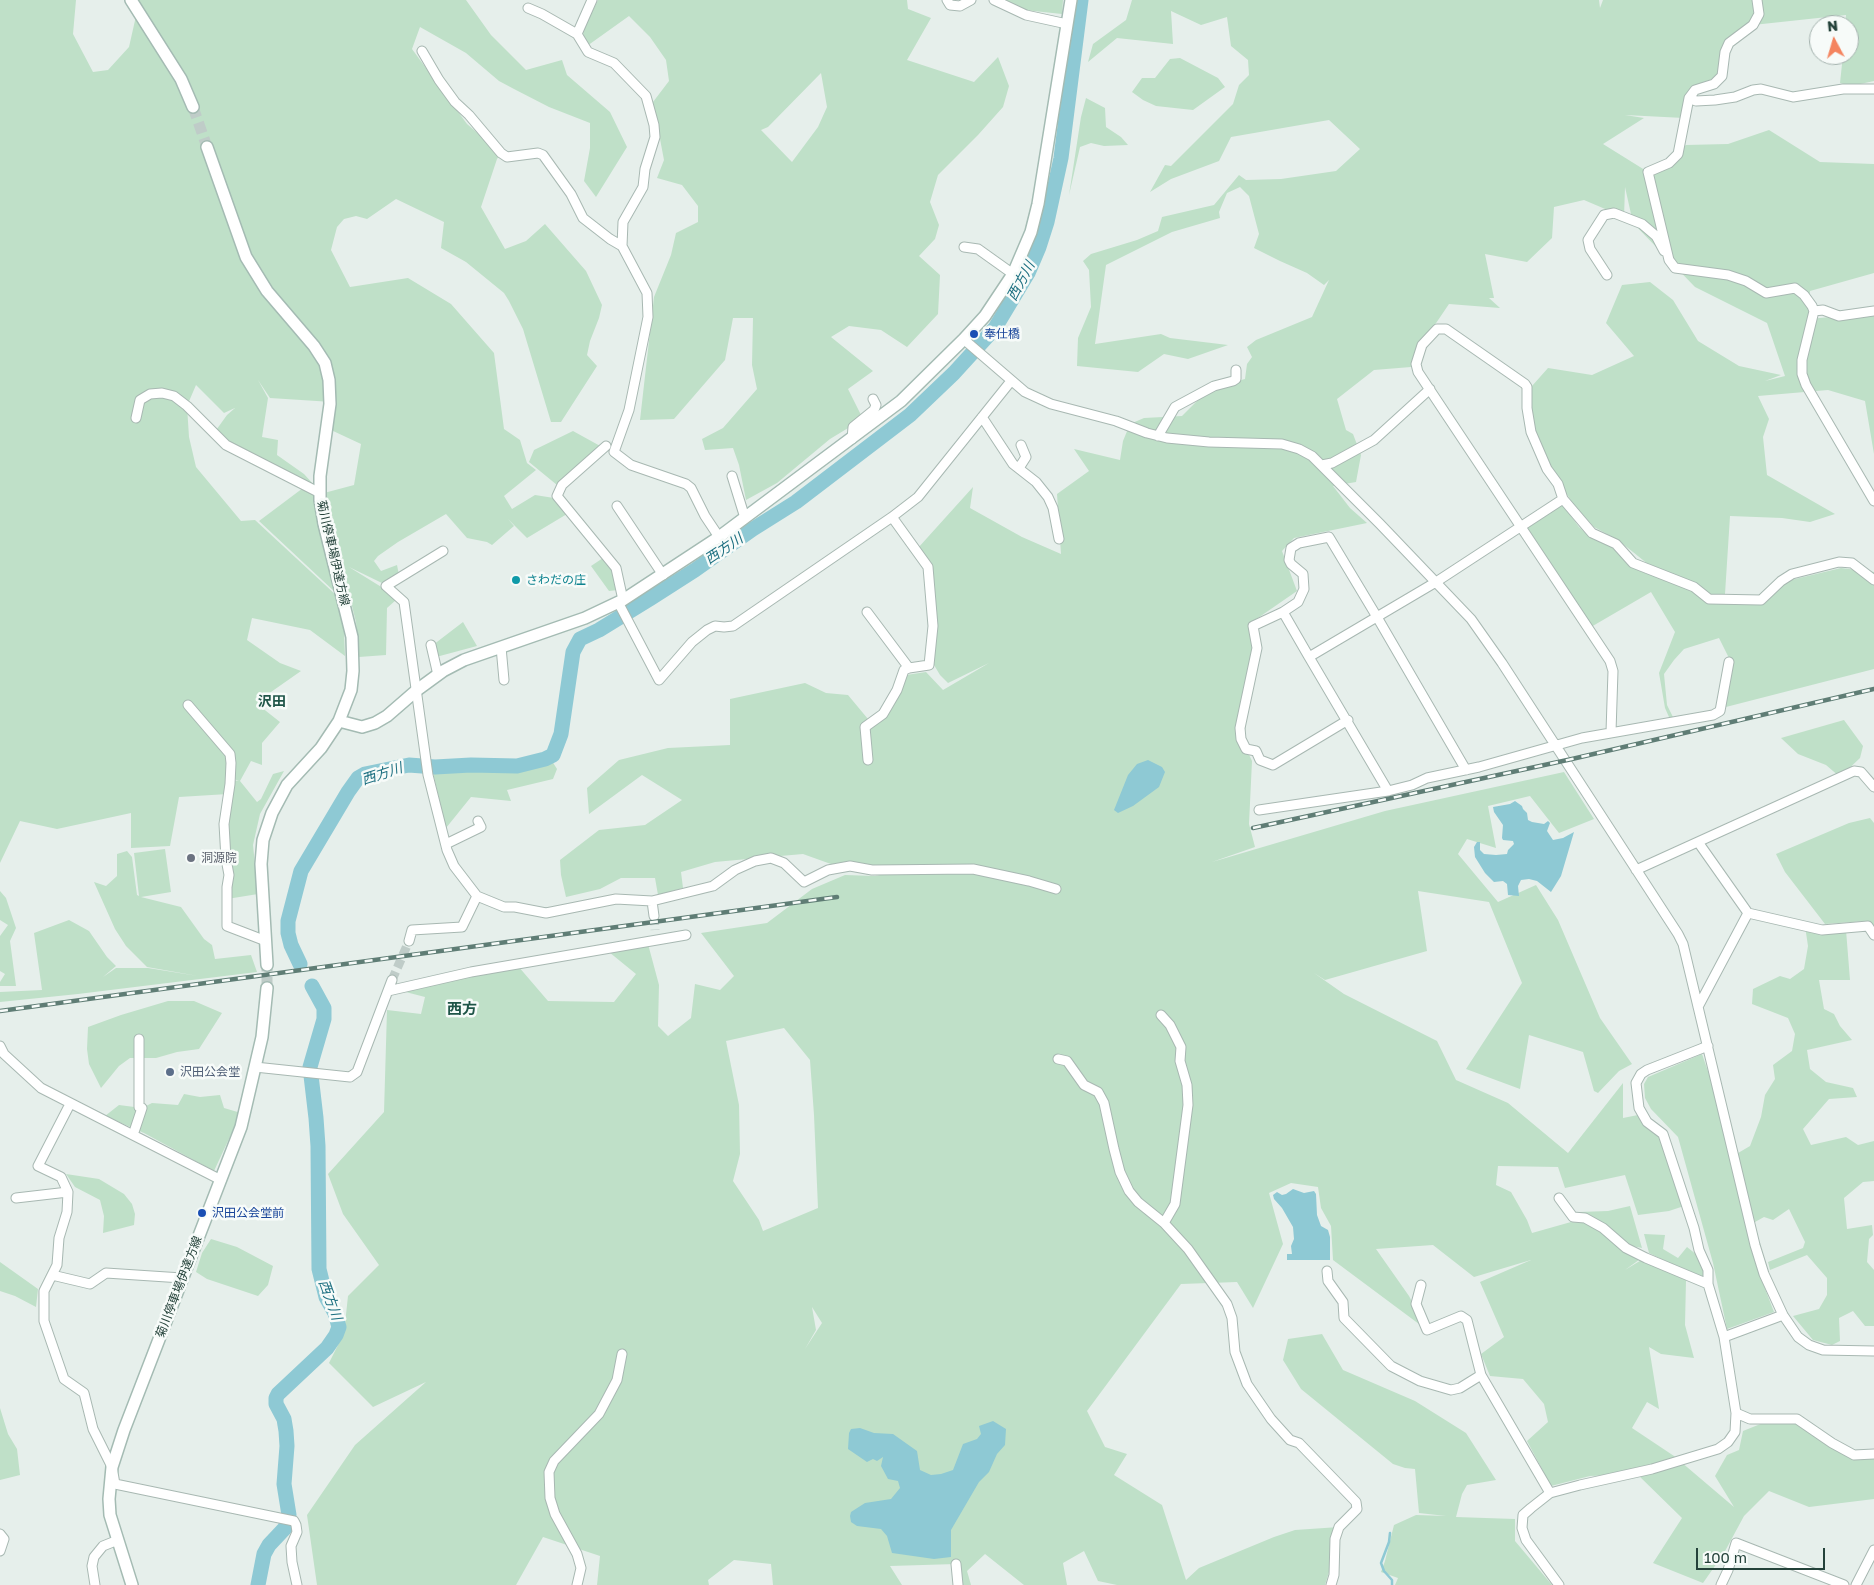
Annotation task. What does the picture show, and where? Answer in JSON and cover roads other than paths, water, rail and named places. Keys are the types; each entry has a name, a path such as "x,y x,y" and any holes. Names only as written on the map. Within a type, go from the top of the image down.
{"main road":[{"path":"131,0 181,79 193,107"},
{"path":"339,721 362,727 375,723 387,716 438,675 464,660 585,618 621,601 719,537 852,439 901,401 966,341 1013,274 1031,232 1038,204 1071,0"},
{"name":"菊川停車場伊達方線","path":"207,147 246,258 267,291 314,346 325,363 329,380 330,404 320,476 320,493 324,524 352,637 353,671 351,690 339,721 321,748 287,785 272,813 263,840 261,864 267,965"},
{"name":"菊川停車場伊達方線","path":"132,1585 110,1515 109,1499 112,1467 124,1430 241,1127 262,1038 267,988"}],"street":[{"path":"577,34 592,0"},
{"path":"947,0 950,5 960,6 971,0"},
{"path":"994,0 1026,15 1067,24"},
{"path":"1669,260 1648,172 1669,163 1678,154 1689,98 1695,90 1714,84 1722,76 1725,52 1729,43 1753,25 1759,14 1756,0"},
{"path":"528,8 577,34 588,52 614,64 646,96 654,125 655,137 645,169 643,187 623,222 622,246 647,293 648,317 629,410 614,452 631,465 686,484 691,488 705,516 719,537"},
{"path":"422,51 439,80 501,153 507,157 538,153 543,155 571,194 583,218 622,246"},
{"path":"1689,98 1696,101 1715,100 1735,97 1753,90 1762,89 1793,97 1843,89 1874,89"},
{"path":"1607,274 1590,249 1588,240 1604,215 1614,213 1642,224 1656,236 1675,268 1728,275 1746,281 1766,293 1795,288 1804,295 1814,310 1802,360 1802,374 1806,385 1874,500"},
{"path":"964,247 978,249 1013,274"},
{"path":"1814,310 1823,310 1839,316 1874,311"},
{"path":"1611,732 1614,671 1610,661 1418,372 1416,364 1422,345 1436,330 1446,329 1525,384 1527,387 1527,408 1531,432 1547,469 1558,484 1563,499 1592,533 1616,544 1633,564 1694,588 1709,599 1760,600 1781,581 1792,574 1839,562 1852,563 1874,580"},
{"path":"966,341 1025,392 1051,404 1116,421 1158,436 1209,442 1282,444 1300,449 1322,465 1471,619 1502,663 1683,944 1755,1245 1764,1274 1783,1315 1798,1337 1809,1345 1823,1350 1874,1351"},
{"path":"1158,436 1175,407 1214,386 1233,381 1236,379 1236,370"},
{"path":"606,446 562,484 557,496 616,568 621,601 628,622 658,680 692,642 707,630 716,626 733,626 892,517 918,497 1011,381"},
{"path":"1322,465 1332,463 1374,440 1430,389"},
{"path":"136,418 140,400 150,394 162,393 174,396 187,406 226,445 320,493"},
{"path":"852,439 853,427 874,410 876,405 873,399"},
{"path":"982,417 1013,464 1036,482 1048,497 1054,508 1059,539"},
{"path":"1019,468 1026,457 1021,445"},
{"path":"732,476 745,518"},
{"path":"1309,656 1436,582 1563,499"},
{"path":"617,506 663,575"},
{"path":"868,760 866,727 883,714 897,690 904,670 929,665 933,626 928,567 892,517"},
{"path":"1348,720 1273,765 1260,760 1256,751 1246,749 1241,739 1240,728 1257,648 1253,626 1283,612 1298,602 1304,589 1303,574 1289,560 1291,548 1299,543 1329,537 1466,770"},
{"path":"442,551 386,586 404,602 428,775 446,844 454,866 477,896 504,907 515,907 546,913 616,900 652,901 713,886 735,870 755,861 771,858 784,862 804,882 828,870 850,866 872,870 974,869 1056,889"},
{"path":"867,612 909,668"},
{"path":"1283,612 1388,790"},
{"path":"431,644 438,675"},
{"path":"501,647 504,680"},
{"path":"1259,810 1412,785 1427,778 1466,770 1555,745 1611,732 1713,715 1720,711 1729,662"},
{"path":"188,705 230,754 232,763 224,824 229,875 227,887 227,926 266,941"},
{"path":"1636,870 1854,771 1861,772 1874,787"},
{"path":"446,844 481,828 478,821"},
{"path":"1698,842 1748,912 1822,930 1868,926 1874,935"},
{"path":"409,941 412,930 462,927 477,896"},
{"path":"652,901 654,916"},
{"path":"1698,1007 1748,912"},
{"path":"388,991 656,935 686,935"},
{"path":"255,1067 350,1077 357,1072 392,980"},
{"path":"1161,1015 1170,1025 1181,1047 1180,1061 1187,1085 1188,1105 1175,1204 1164,1223"},
{"path":"133,1135 138,1104 139,1039"},
{"path":"1559,1585 1553,1574 1529,1545 1522,1528 1523,1515 1550,1493 1652,1469 1718,1449 1728,1442 1735,1432 1736,1413 1724,1337 1708,1284 1708,1270 1699,1250 1694,1228 1663,1134 1647,1122 1639,1108 1636,1082 1640,1074 1647,1070 1708,1046"},
{"path":"1,1052 41,1088 221,1180"},
{"path":"1058,1059 1067,1061 1084,1085 1098,1092 1104,1103 1120,1172 1129,1192 1138,1202 1164,1223 1188,1250 1227,1304 1232,1318 1235,1352 1246,1384 1271,1419 1290,1440 1300,1443 1356,1502 1356,1510 1339,1527 1335,1539 1334,1575 1331,1585"},
{"path":"138,1104 146,1092"},
{"path":"70,1104 38,1166 61,1177 68,1192 67,1212 59,1238 57,1265 44,1291 44,1321 64,1379 84,1393 93,1430 112,1467 115,1484 294,1521 297,1532 291,1546 297,1585"},
{"path":"16,1198 68,1192"},
{"path":"1559,1198 1573,1217 1585,1218 1602,1228 1626,1248 1708,1284"},
{"path":"1327,1270 1328,1281 1343,1302 1344,1318 1391,1366 1420,1381 1451,1390 1460,1388 1481,1375"},
{"path":"52,1275 90,1284 106,1274 182,1278"},
{"path":"1421,1285 1416,1304 1427,1330 1461,1316 1467,1320 1481,1375 1550,1493"},
{"path":"1724,1337 1783,1315"},
{"path":"578,1585 581,1568 577,1554 555,1514 550,1498 549,1472 554,1461 599,1414 617,1380 622,1354"},
{"path":"1736,1413 1750,1419 1797,1419 1832,1443 1854,1455 1874,1454"},
{"path":"0,1534 4,1539 0,1551"},
{"path":"95,1585 92,1566 94,1557 103,1546 118,1540"},
{"path":"1721,1585 1728,1570 1736,1543 1844,1585"},
{"path":"1856,1585 1874,1550"},
{"path":"956,1564 958,1585"}],"water":[{"path":"1148,760 1162,767 1165,772 1159,787 1133,806 1118,813 1114,810 1128,775 1137,764"},
{"path":"1515,801 1527,813 1528,820 1544,824 1548,821 1550,823 1547,831 1553,840 1563,838 1574,832 1561,876 1551,892 1537,881 1529,879 1521,880 1518,886 1519,896 1508,895 1507,884 1503,881 1494,882 1485,873 1475,857 1474,847 1477,842 1480,842 1480,850 1484,854 1507,854 1514,844 1513,841 1503,840 1503,825 1494,812 1493,807 1510,804"},
{"path":"1293,1189 1304,1193 1314,1191 1316,1194 1317,1215 1321,1226 1328,1230 1330,1237 1330,1260 1287,1260 1287,1254 1292,1254 1293,1227 1273,1195 1277,1192 1282,1195 1286,1194"},
{"path":"993,1421 1006,1429 1005,1445 997,1454 989,1472 979,1482 951,1530 951,1557 934,1559 892,1553 887,1536 881,1529 857,1526 851,1522 851,1512 865,1503 891,1499 900,1488 898,1481 888,1479 881,1466 883,1457 877,1461 873,1459 867,1462 848,1449 851,1429 860,1428 874,1433 893,1434 917,1451 920,1470 931,1475 953,1470 963,1444 977,1439 981,1434 979,1426"}],"waterway":[{"name":"西方川","path":"300,964 291,945 288,921 301,871 358,778 365,774 409,765 435,767 471,765 517,766 553,755 561,734 573,652 580,639 599,630 651,598 796,502 910,415 954,373 995,328 1028,273 1047,222 1061,158 1081,0"},
{"name":"西方川","path":"258,1585 264,1554 269,1545 285,1528 289,1515 284,1484 287,1446 286,1431 284,1419 276,1404 276,1398 327,1348 339,1327 335,1313 326,1297 319,1269 318,1146 310,1067 324,1019 324,1008 312,986"},
{"path":"1390,1533 1389,1542 1381,1563 1384,1571 1392,1580 1392,1585"}],"tunnel":[{"path":"193,107 207,147"},
{"path":"654,916 655,930"},
{"path":"392,980 409,941"},
{"path":"267,965 267,988"}],"railway":[{"path":"1253,828 1572,759 1874,689"},
{"path":"0,1011 837,897"}],"place":[{"name":"奉仕橋","path":"974,334"},
{"name":"さわだの庄","path":"516,580"},
{"name":"洞源院","path":"191,858"},
{"name":"沢田公会堂","path":"170,1072"},
{"name":"沢田公会堂前","path":"202,1213"}],"district":[{"name":"沢田","path":"272,702"},
{"name":"西方","path":"462,1009"}]}
